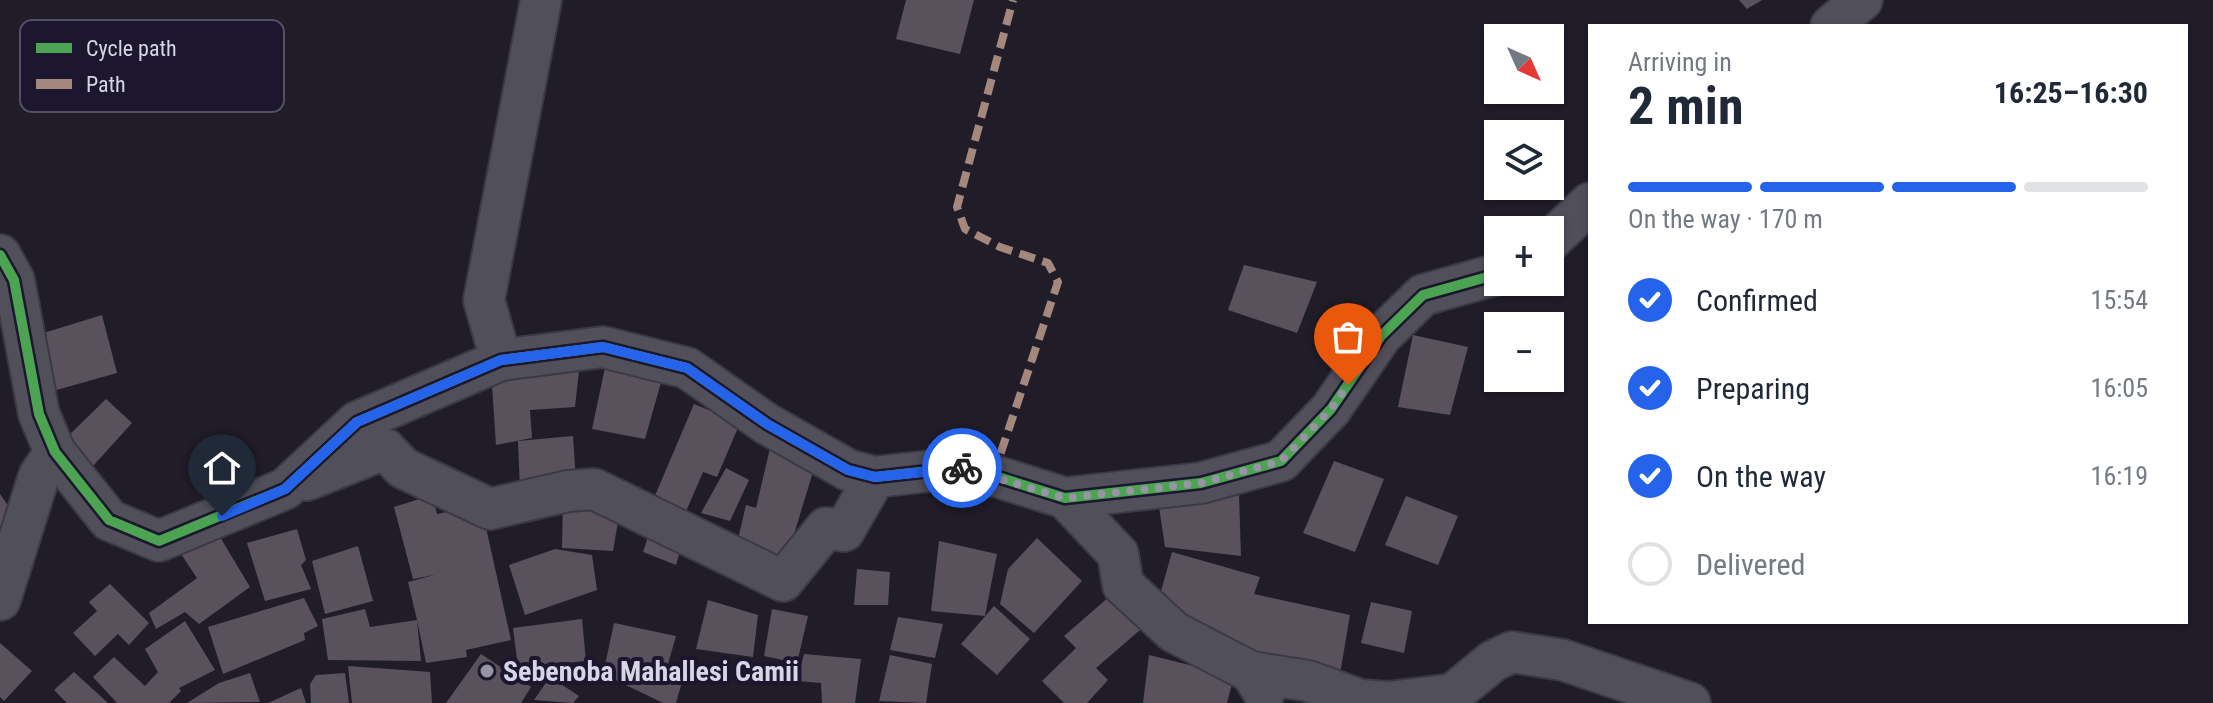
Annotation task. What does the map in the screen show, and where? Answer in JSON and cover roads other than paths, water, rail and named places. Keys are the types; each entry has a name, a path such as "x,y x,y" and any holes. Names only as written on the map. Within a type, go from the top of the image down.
{"street":[{"path":"501,360 484,300 541,0"},
{"path":"1833,24 1862,0"},
{"path":"1564,228 1588,205"},
{"path":"0,255 14,280 39,414 55,452 109,520 159,541 385,449 403,468 490,509 568,491 594,489 783,581 826,528 844,531 875,477"},
{"path":"285,489 357,422 501,360 603,347 687,368 767,424 848,470 875,477 966,467 1065,498 1201,483 1281,461 1331,409 1381,336 1423,295 1484,278"},
{"path":"0,600 39,476 55,452"},
{"path":"1065,498 1118,554 1123,585 1174,632 1260,687 1308,681 1360,700 1389,702 1453,694 1493,661 1512,652 1563,660 1690,703"}],"place":[{"name":"Sebenoba Mahallesi Camii","path":"487,671"}]}
